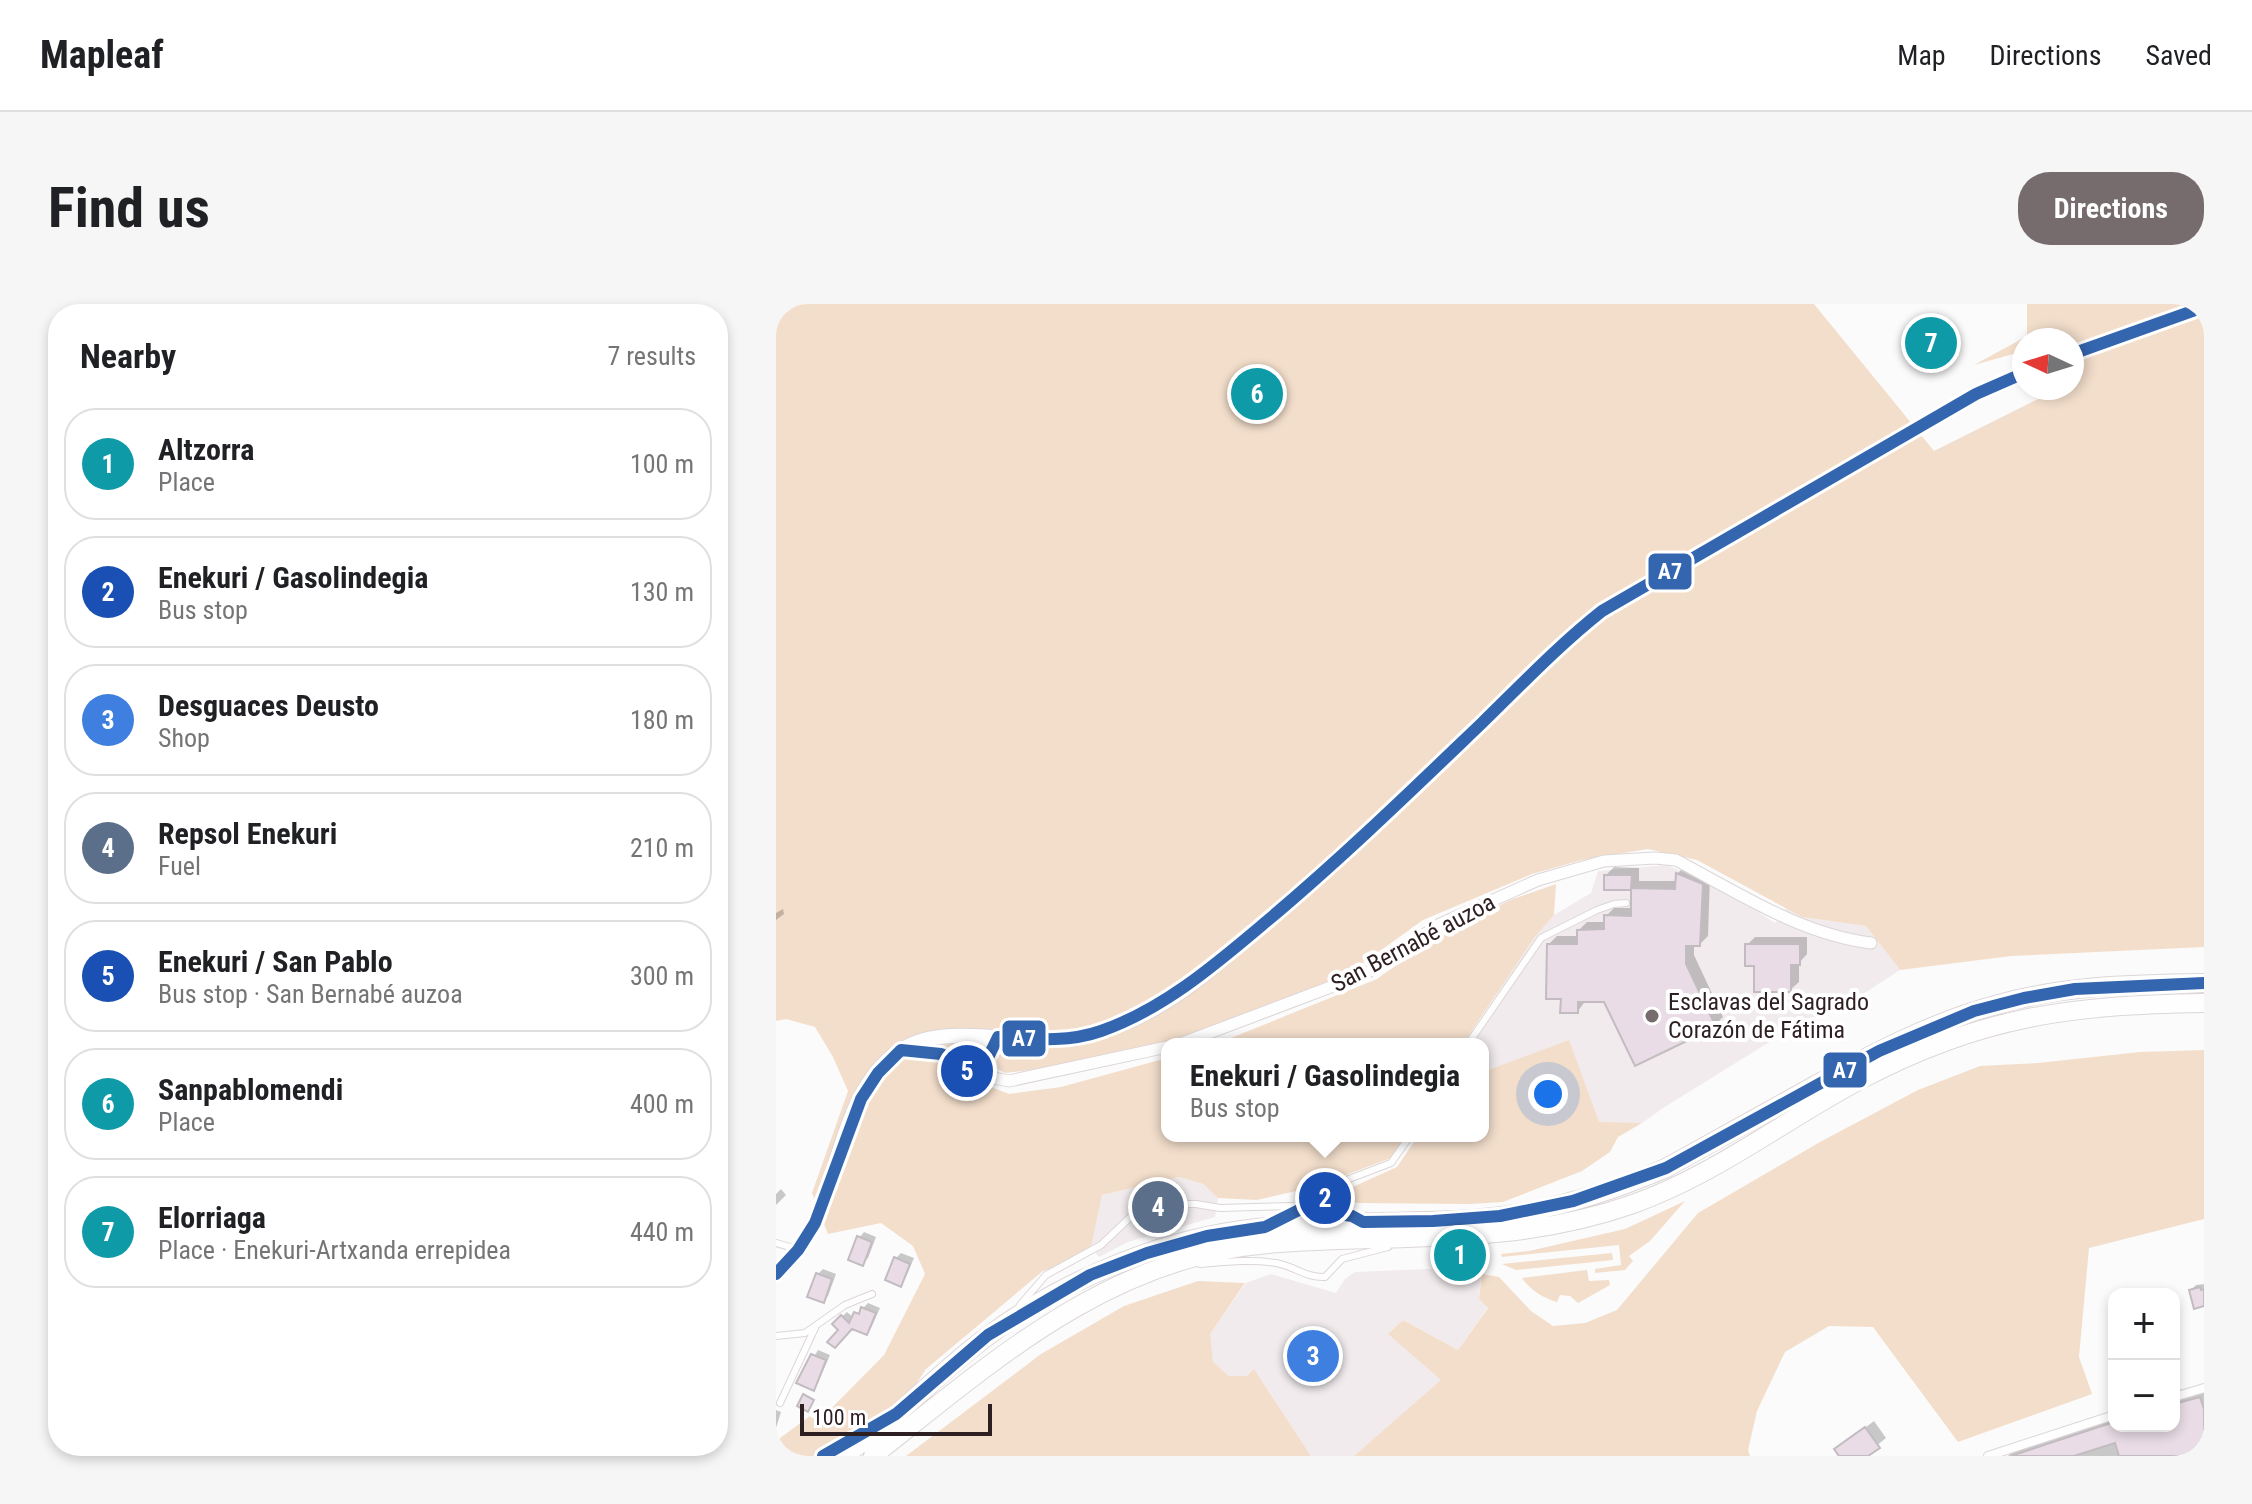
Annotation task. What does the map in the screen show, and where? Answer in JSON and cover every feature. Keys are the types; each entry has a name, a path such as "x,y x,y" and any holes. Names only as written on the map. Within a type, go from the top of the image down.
{"main road":[{"path":"843,1456 988,1335 1090,1275 1147,1253 1207,1236 1265,1227 1358,1219 1475,1219 1524,1213 1587,1198 1628,1185 1666,1168 1897,1040 1958,1016 2000,1003 2059,991 2119,985 2204,983"},
{"path":"873,1456 1037,1329 1109,1288 1164,1266 1267,1244 1475,1237 1575,1221 1636,1203 1719,1163 1860,1080 1912,1054 1963,1034 2062,1010 2120,1004 2204,1003"}],"street":[{"path":"2084,350 2204,307"},
{"path":"776,1274 812,1228 854,1115 872,1076 901,1050 911,1044 943,1037 1075,1038 1145,1014 1188,988 1322,876 1602,611 1624,595 1976,394 2012,378"},
{"name":"San Bernabé auzoa","path":"1196,1038 1365,974 1440,924 1538,880 1604,861 1676,860 1803,926 1829,936 1871,943"},
{"path":"978,1036 985,1044 988,1055"},
{"path":"970,1064 970,1048 978,1036"},
{"path":"983,1068 998,1037"},
{"path":"901,1050 931,1051 978,1069 983,1068 994,1078 1009,1081 1161,1048"},
{"path":"2180,1395 2204,1388"},
{"path":"823,1456 896,1414"},
{"path":"1988,1456 2108,1417"}],"lane":[{"path":"1472,1038 1541,938 1597,910 1626,903"},
{"path":"1265,1227 1303,1208 1341,1182 1391,1163 1406,1142"},
{"path":"1341,1182 1339,1196 1358,1219"},
{"path":"988,1335 1046,1275 1101,1245 1140,1208 1196,1204 1220,1208 1303,1208 1358,1219"},
{"path":"1164,1266 1255,1261 1279,1263 1314,1277 1325,1277 1342,1259 1418,1239"},
{"path":"776,1243 797,1249"},
{"path":"776,1336 805,1333 845,1305 872,1294"},
{"path":"780,1403 815,1328"}],"shaded area":[{"path":"776,304 1814,304 1934,451 2036,400 2084,400 2084,328 2027,328 2027,304 2204,304 2204,947 2011,956 1900,970 1866,926 1802,917 1697,860 1648,849 1582,860 1532,874 1423,920 1345,976 1188,1035 1161,1038 1161,1043 1084,1064 1005,1073 998,1069 996,1056 999,1048 947,1063 983,1084 1009,1094 1061,1087 1161,1060 1161,1142 1404,1142 1391,1158 1314,1187 1257,1200 1218,1198 1203,1184 1179,1177 1102,1195 1090,1251 1066,1264 1043,1271 926,1369 896,1414 823,1456 776,1456 776,1441 810,1416 818,1422 884,1355 925,1274 913,1246 881,1223 828,1234 812,1193 848,1091 815,1027 786,1019 776,1021"},
{"path":"2012,344 2012,354 1974,365"},
{"name":"Esclavas del Sagrado Corazón de Fátima","path":"1667,865 1736,897 1775,923 1786,908 1802,917 1866,926 1900,970 1860,996 1781,1035 1642,1123 1599,1123 1489,1135 1489,1038 1469,1038 1534,938 1554,915 1591,893 1598,871"},
{"path":"1556,884 1554,915 1534,938 1467,1038 1231,1038 1377,979 1431,940 1510,900"},
{"path":"1569,1040 1599,1122 1642,1123 1618,1137 1610,1152 1582,1171 1503,1202 1357,1203 1346,1199 1344,1191 1397,1167 1414,1142 1489,1142 1489,1070"},
{"path":"2204,1050 2204,1219 2089,1248 2079,1357 2092,1394 1958,1442 1873,1327 1829,1326 1785,1352 1757,1411 1748,1450 1750,1456 1354,1456 1441,1380 1388,1334 1403,1320 1458,1350 1488,1308 1479,1299 1482,1274 1499,1277 1531,1311 1553,1326 1585,1323 1617,1310 1698,1213 1820,1142 1918,1090 1980,1066 2140,1052"},
{"path":"1179,1177 1203,1184 1218,1198 1215,1217 1128,1242 1099,1257 1090,1246 1102,1195"},
{"path":"1685,1201 1650,1241 1629,1256 1633,1261 1625,1270 1595,1273 1595,1269 1621,1265 1619,1245 1502,1257 1501,1254 1529,1251 1625,1229"},
{"path":"1612,1253 1613,1260 1516,1270 1502,1264"},
{"path":"1482,1268 1479,1299 1488,1307 1458,1350 1403,1320 1388,1334 1442,1380 1354,1456 1311,1456 1254,1369 1247,1376 1229,1376 1213,1362 1209,1335 1246,1283 1271,1274 1336,1293 1345,1279 1355,1272"},
{"path":"1587,1270 1589,1281 1609,1280 1610,1285 1578,1303 1570,1296 1560,1295 1557,1302 1547,1298 1533,1290 1522,1278"},
{"path":"1198,1281 1245,1283 1210,1334 1213,1362 1229,1376 1247,1376 1254,1369 1311,1456 906,1456 1041,1354 1124,1306"}],"building":[{"path":"1932,316 1958,351 1929,370 1903,336"},
{"path":"1676,873 1703,884 1700,946 1686,946 1686,964 1716,1027 1635,1066 1604,1002 1578,1002 1578,1013 1560,1013 1561,999 1546,999 1547,944 1577,944 1577,930 1604,929 1604,915 1631,916 1631,890 1604,890 1604,875 1632,875 1631,888 1675,889"},
{"path":"1745,944 1800,944 1800,965 1791,965 1791,992 1754,992 1754,966 1745,966"},
{"path":"1168,1181 1173,1198 1140,1202 1136,1190"},
{"path":"857,1236 872,1242 863,1266 848,1260"},
{"path":"894,1257 910,1264 901,1287 885,1280"},
{"path":"816,1273 832,1279 824,1303 807,1297"},
{"path":"2204,1289 2204,1306 2194,1309 2189,1290"},
{"path":"861,1307 876,1313 867,1335 852,1329 835,1348 827,1342 838,1330 832,1324 841,1315 849,1323 854,1312 859,1314"},
{"path":"811,1354 826,1360 814,1391 796,1383"},
{"path":"803,1394 814,1400 808,1412 797,1406"},
{"path":"2200,1397 2204,1409 2204,1456 2119,1456 2115,1443 2074,1456 2011,1456 2108,1424 2108,1432 2180,1432 2180,1402"},
{"path":"1865,1427 1880,1448 1868,1456 1839,1456 1834,1449"}],"transit line":[{"name":"A7","path":"2084,350 2204,307"},
{"name":"A7","path":"776,1274 798,1250 815,1223 861,1099 878,1073 901,1050 941,1054 978,1069 983,1068 998,1037 1050,1039 1088,1035 1124,1022 1168,998 1228,953 1322,873 1555,651 1602,611 1976,394 2012,378"},
{"name":"A7","path":"823,1456 896,1414 988,1335 1090,1275 1147,1253 1207,1236 1265,1227 1303,1208 1352,1216 1363,1222 1433,1221 1500,1216 1573,1201 1666,1168 1879,1051 1974,1011 2075,989 2204,983"}],"place":[{"name":"Elorriaga","path":"1931,343"},
{"name":"Sanpablomendi","path":"1257,394"},
{"name":"Esclavas del Sagrado Corazón de Fátima","path":"1652,1016"},
{"name":"Enekuri / San Pablo","path":"967,1071"},
{"name":"Enekuri / Gasolindegia","path":"1325,1198"},
{"name":"Repsol Enekuri","path":"1158,1207"},
{"name":"Altzorra","path":"1460,1255"},
{"name":"Desguaces Deusto","path":"1313,1356"}]}
